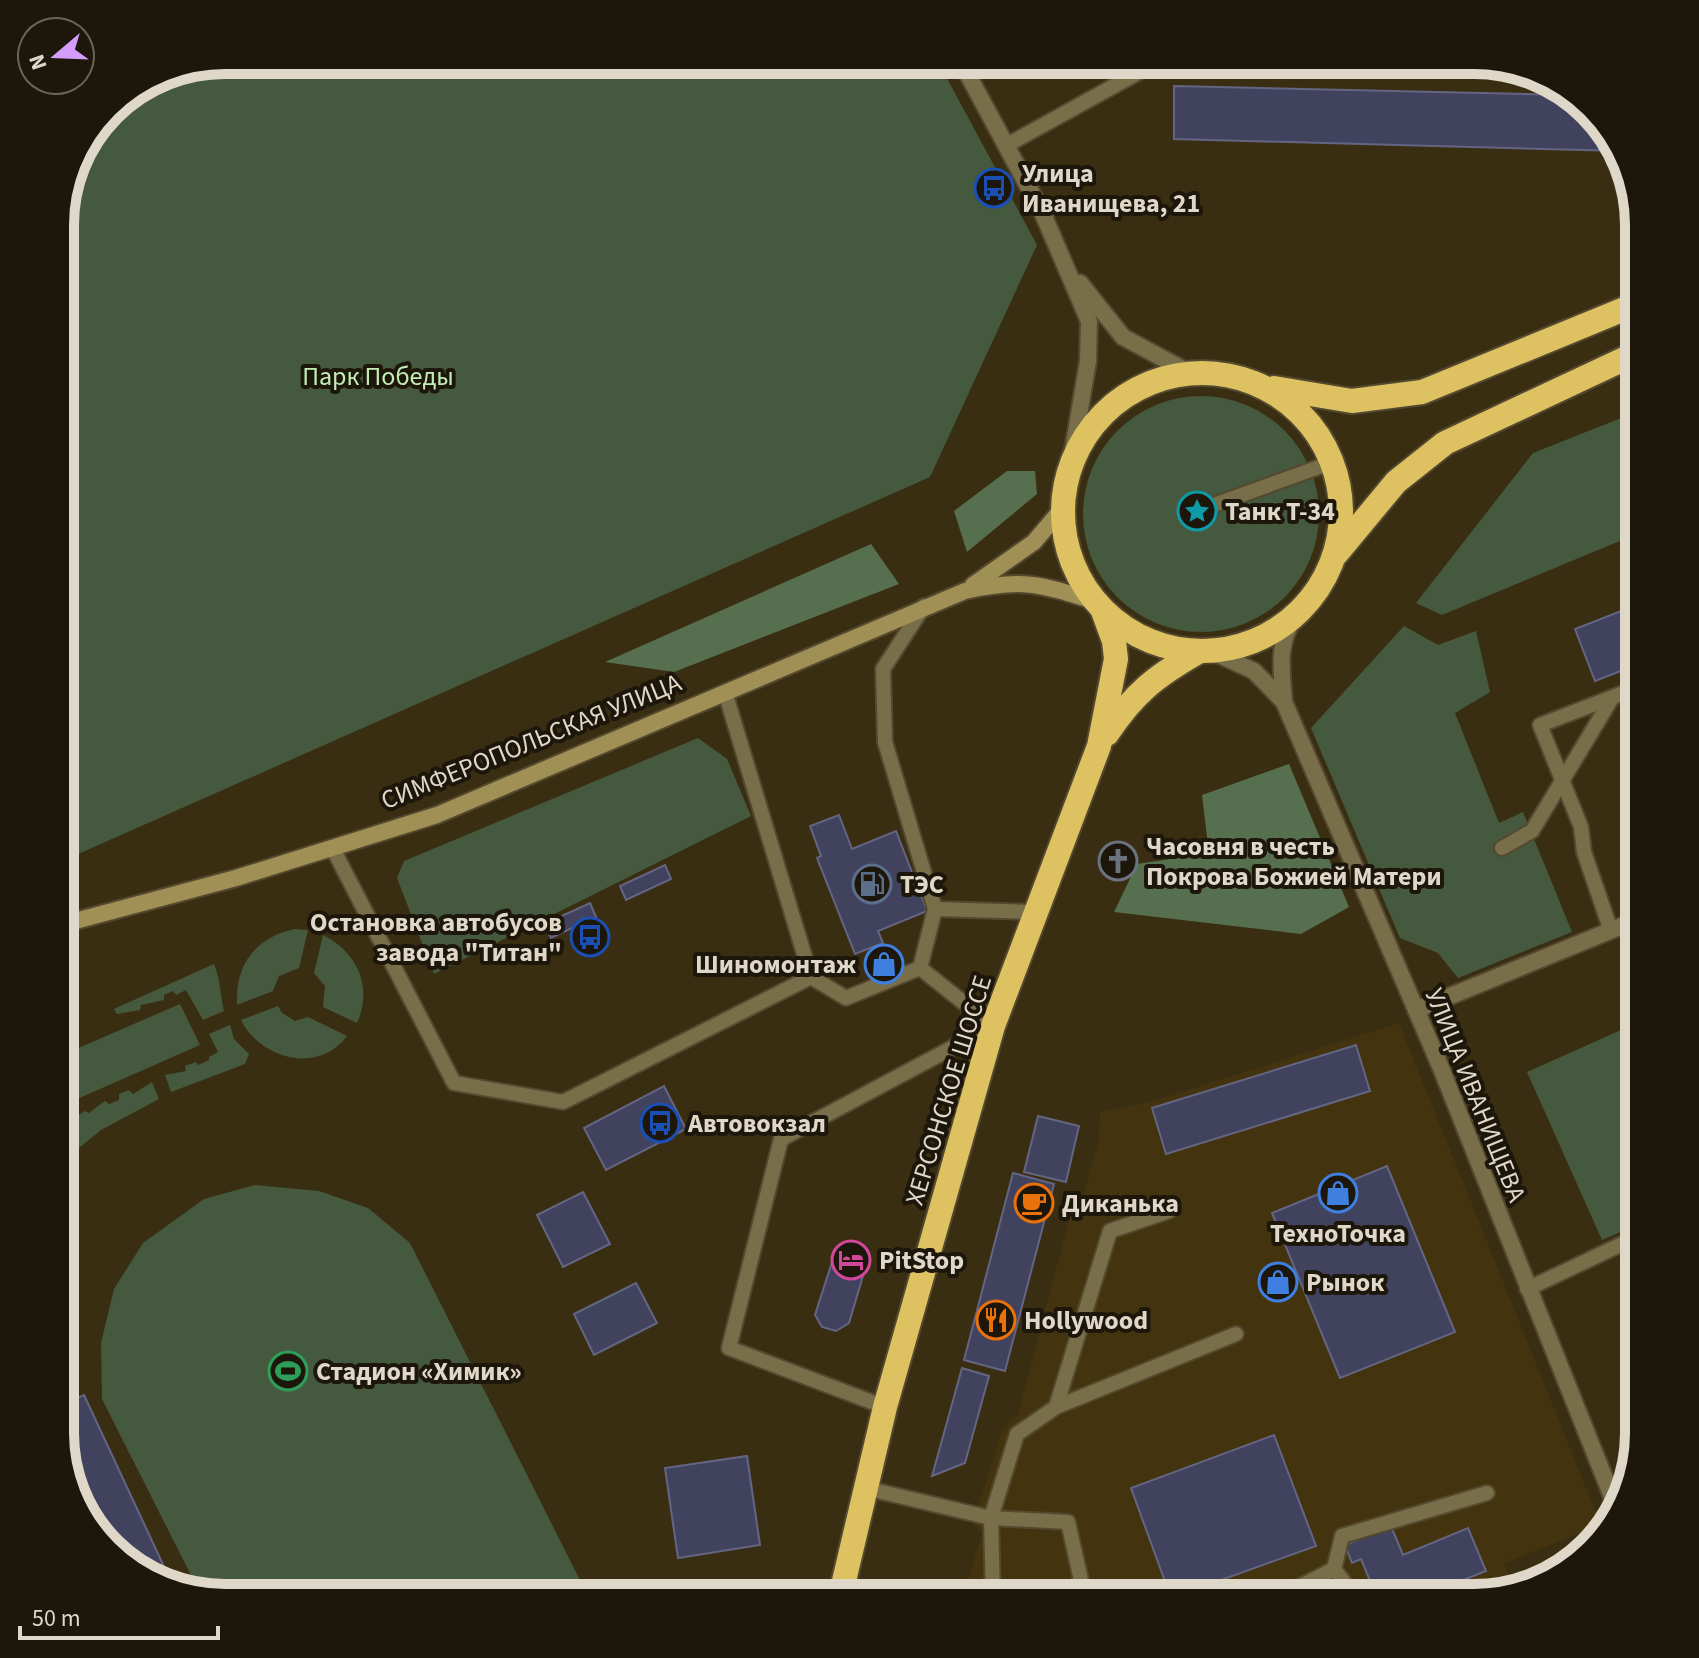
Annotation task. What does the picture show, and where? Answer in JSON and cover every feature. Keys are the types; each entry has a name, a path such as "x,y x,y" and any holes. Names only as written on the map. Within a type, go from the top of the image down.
{"highway":[{"path":"1263,386 1293,405 1316,431 1333,462 1340,493 1341,524 1335,555 1319,589 1295,617 1270,634 1243,646 1206,652 1147,641 1099,606 1076,573 1065,542 1062,509 1071,462 1090,428 1117,400 1150,381 1188,372 1239,377 1263,386 1352,401 1422,392 1625,309"},
{"path":"1335,555 1396,482 1445,443 1625,359"},
{"name":"ХЕРСОНСКОЕ ШОССЕ","path":"843,1584 885,1407 993,1026 1099,746 1116,659 1114,641 1099,606"},
{"name":"ХЕРСОНСКОЕ ШОССЕ","path":"1099,746 1126,706 1150,680 1206,652"}],"main road":[{"name":"СИМФЕРОПОЛЬСКАЯ УЛИЦА","path":"965,591 1034,542 1062,509"},
{"name":"СИМФЕРОПОЛЬСКАЯ УЛИЦА","path":"74,921 236,878 449,811 924,605 965,591 1006,582 1038,583 1099,606"}],"street":[{"path":"968,74 1068,265 1089,321 1088,361 1071,462"},
{"path":"1068,265 1123,337 1188,372"},
{"name":"УЛИЦА ИВАНИЩЕВА","path":"1295,617 1283,635 1280,653 1284,702 1416,1010 1611,1495"},
{"name":"УЛИЦА ИВАНИЩЕВА","path":"1206,652 1254,671 1284,702"},
{"path":"1416,1010 1625,925"}],"lane":[{"path":"1007,145 1136,74"},
{"path":"1208,507 1333,462"},
{"path":"920,968 935,909 885,742 883,669 924,605"},
{"path":"725,692 811,977 846,998 920,968"},
{"path":"1611,931 1584,852 1581,827 1540,725 1625,693"},
{"path":"1502,848 1532,831 1612,698"},
{"path":"332,847 454,1083 563,1102 811,977"},
{"path":"935,909 1037,912"},
{"path":"885,1407 729,1348 781,1139 993,1026 920,968"},
{"path":"1056,1407 1110,1231 1169,1211"},
{"path":"1527,1289 1625,1243"},
{"path":"993,1584 991,1518 1017,1434 1056,1407 1236,1334"},
{"path":"865,1488 991,1518 1068,1522 1082,1584"},
{"path":"1305,1584 1334,1569 1342,1536 1487,1493"},
{"path":"1334,1569 1345,1584"}],"shaded area":[{"name":"Рынок","path":"1399,1023 1599,1519 1590,1529 1504,1563 1510,1579 1484,1584 967,1584 982,1533 973,1524 1002,1431 1018,1414 1073,1205 1083,1196 1099,1139 1100,1112 1150,1102"}],"green space":[{"name":"Парк Победы","path":"215,74 945,74 1037,245 930,477 74,856 75,205 82,176 105,133 125,111 167,85"},
{"path":"1201,396 1224,398 1246,405 1267,415 1285,430 1300,448 1310,469 1317,491 1317,537 1310,559 1300,580 1285,598 1267,613 1246,623 1224,630 1201,632 1178,630 1156,623 1135,613 1117,598 1102,580 1092,559 1085,537 1083,514 1085,491 1092,469 1102,448 1117,430 1135,415 1156,405 1178,398"},
{"path":"1625,417 1625,539 1442,615 1416,603 1533,453"},
{"path":"1007,471 1035,471 1037,494 967,552 954,511"},
{"path":"871,544 899,584 674,672 605,662"},
{"path":"1404,626 1438,645 1476,631 1490,692 1455,713 1499,823 1523,812 1572,932 1458,978 1438,953 1400,938 1311,728"},
{"path":"698,738 727,759 751,816 434,974 397,878 404,861"},
{"path":"1289,764 1349,907 1301,934 1114,912 1137,864 1209,853 1202,795"},
{"path":"294,929 308,930 299,968 279,976 273,991 237,1005 240,978 250,955 268,939"},
{"path":"323,935 345,951 359,972 363,997 357,1023 323,1007 325,986 314,973"},
{"path":"214,964 224,1011 203,1020 186,990 176,995 173,991 164,995 164,1000 141,1005 140,1010 117,1014 114,1009"},
{"path":"180,1004 200,1045 74,1100 74,1050"},
{"path":"278,1006 282,1013 295,1021 308,1017 347,1036 335,1048 321,1055 290,1057 275,1052 250,1033 241,1020"},
{"path":"230,1025 234,1039 249,1054 245,1064 171,1092 165,1075 186,1071 185,1066 209,1060 218,1052 209,1034"},
{"path":"1625,1028 1625,1230 1602,1240 1527,1072"},
{"path":"152,1082 159,1099 101,1130 74,1152 74,1118 85,1111 89,1113 105,1101 109,1104 119,1100 119,1094 129,1090 133,1094"},
{"name":"Стадион «Химик»","path":"255,1185 319,1191 368,1208 410,1243 582,1584 215,1584 194,1580 102,1399 101,1343 114,1289 143,1243 204,1199"}],"building":[{"path":"1174,86 1550,95 1588,125 1605,151 1174,139"},
{"path":"1625,609 1625,669 1595,681 1575,629"},
{"name":"ТЭС","path":"839,815 852,849 896,831 927,911 878,931 883,943 855,954 817,858 821,856 810,826"},
{"path":"665,865 671,879 626,900 620,886"},
{"path":"590,903 596,917 551,938 544,924"},
{"path":"1356,1045 1370,1091 1166,1154 1152,1108"},
{"path":"664,1086 686,1129 606,1170 584,1128"},
{"path":"1038,1116 1079,1126 1066,1182 1024,1172"},
{"path":"1387,1166 1455,1332 1340,1378 1272,1213"},
{"path":"1013,1173 1054,1184 1005,1371 964,1360"},
{"path":"583,1192 610,1244 563,1267 537,1215"},
{"path":"847,1250 861,1256 865,1269 849,1323 836,1331 822,1327 815,1315 835,1253"},
{"path":"636,1283 657,1323 594,1355 574,1314"},
{"path":"962,1368 989,1376 965,1463 932,1476"},
{"path":"84,1395 166,1572 133,1553 105,1525 77,1462 74,1400"},
{"path":"1274,1435 1316,1546 1210,1584 1166,1584 1131,1488"},
{"path":"747,1456 760,1545 678,1558 665,1468"},
{"path":"1391,1526 1403,1555 1468,1528 1486,1571 1453,1584 1371,1584 1361,1559 1352,1563 1345,1545"}],"place":[{"name":"Улица Иванищева, 21","path":"994,188"},
{"name":"Танк Т-34","path":"1197,511"},
{"name":"Часовня в честь Покрова Божией Матери","path":"1118,861"},
{"name":"ТЭС","path":"872,884"},
{"name":"Остановка автобусов завода \"Титан\"","path":"590,937"},
{"name":"Шиномонтаж","path":"884,964"},
{"name":"Автовокзал","path":"660,1123"},
{"name":"ТехноТочка","path":"1338,1193"},
{"name":"Диканька","path":"1034,1203"},
{"name":"PitStop","path":"851,1260"},
{"name":"Рынок","path":"1278,1282"},
{"name":"Hollywood","path":"996,1320"},
{"name":"Стадион «Химик»","path":"288,1371"}]}
